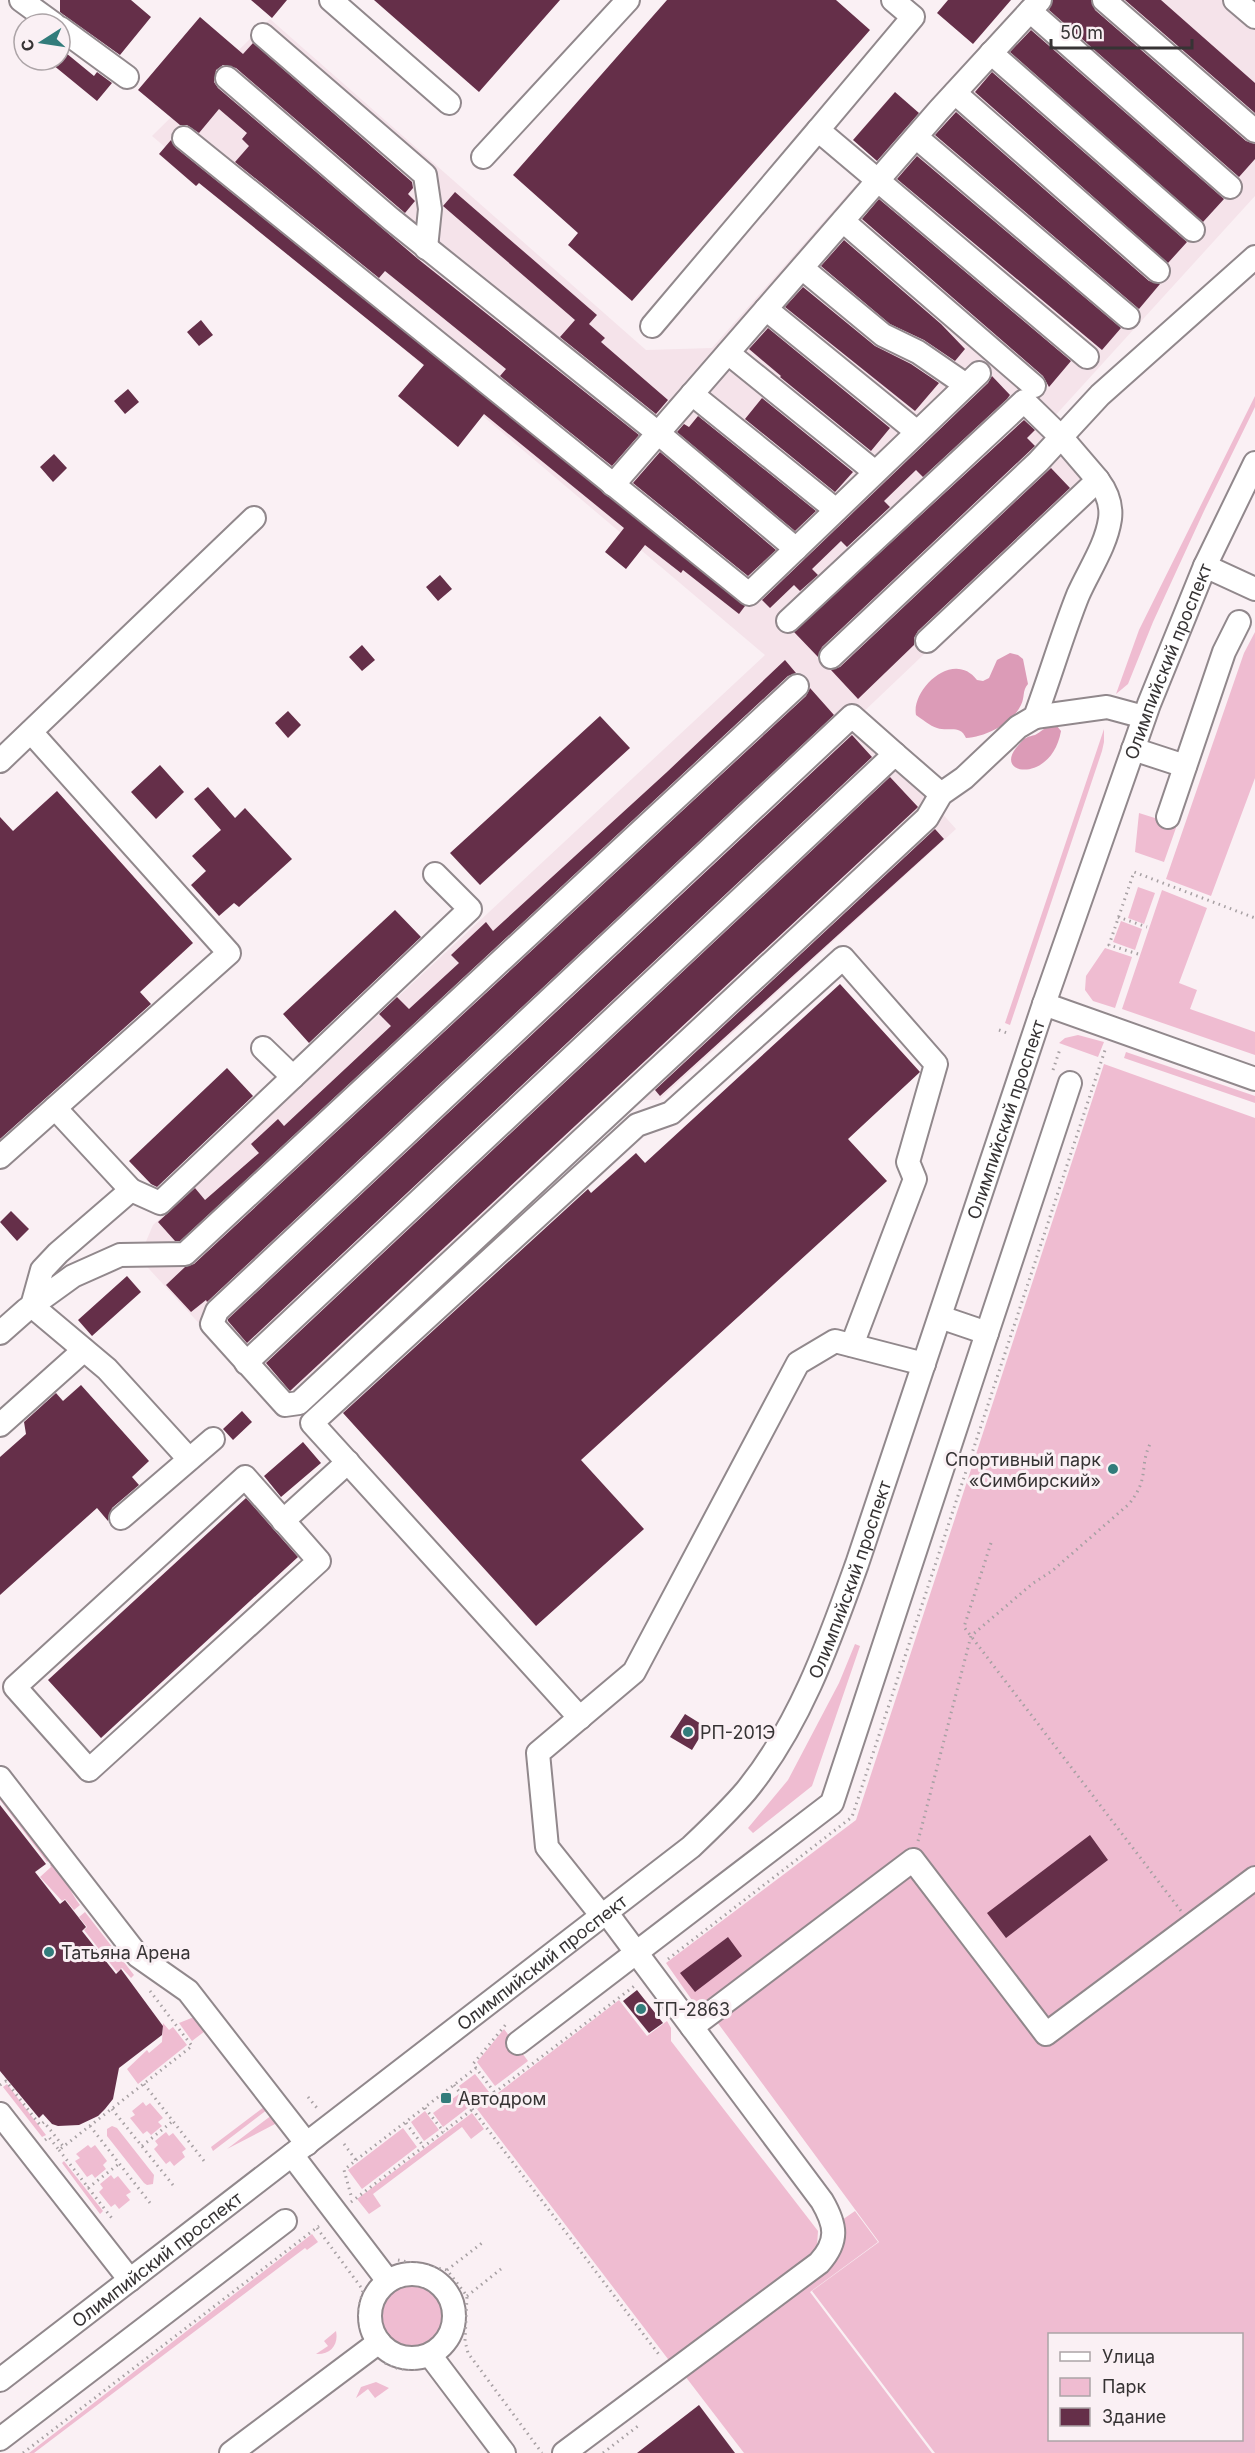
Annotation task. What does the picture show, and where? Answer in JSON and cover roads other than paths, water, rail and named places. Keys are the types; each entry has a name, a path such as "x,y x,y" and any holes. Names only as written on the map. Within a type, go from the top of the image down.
{"street":[{"path":"21,0 38,12"},
{"path":"483,157 628,0"},
{"path":"652,326 913,17 893,0"},
{"path":"1104,0 1255,131"},
{"path":"1235,0 1255,17"},
{"path":"339,3 449,103"},
{"path":"614,485 878,180 1035,6 1230,187"},
{"path":"263,35 425,175 429,209 426,248"},
{"path":"72,37 127,77"},
{"path":"992,53 1193,230"},
{"path":"227,78 426,248 658,433 796,549"},
{"path":"955,93 1158,271"},
{"path":"818,130 1087,357"},
{"path":"916,137 1128,317"},
{"path":"184,138 749,594 972,379 883,335 802,268"},
{"path":"843,221 1034,386"},
{"path":"831,657 1062,438 1100,395 1255,257"},
{"path":"766,309 917,432"},
{"path":"728,353 875,472"},
{"path":"692,394 836,510"},
{"path":"788,621 1024,400 1062,438 1098,480 1110,502 1110,518 1106,537 1078,596 1035,717"},
{"name":"Олимпийский проспект","path":"0,2380 691,1847 717,1823 772,1755 808,1689 828,1644 1044,1004 1144,717 1205,566 1255,463"},
{"path":"927,641 1098,480"},
{"path":"0,762 254,518"},
{"path":"1205,566 1255,589"},
{"path":"1168,817 1224,652 1239,622"},
{"path":"0,1334 32,1306 73,1276 120,1255 185,1254 797,686"},
{"path":"941,794 852,716 226,1302 217,1311 212,1324 285,1406 299,1403 927,818 941,794 964,778 1018,727 1035,717 1107,707 1144,717"},
{"path":"0,1157 229,953 31,732"},
{"path":"1133,749 1185,766"},
{"path":"246,1363 895,754"},
{"path":"55,1108 131,1190 160,1203 470,909 435,874"},
{"path":"580,1718 312,1423 637,1125 670,1113 843,958 936,1064 908,1162 915,1179 852,1345"},
{"path":"1044,1004 1255,1079"},
{"path":"263,1048 293,1077"},
{"path":"518,2043 832,1803 1070,1083"},
{"path":"32,1306 42,1270 58,1252 131,1190"},
{"path":"32,1306 107,1369 189,1459"},
{"path":"940,1317 987,1333"},
{"path":"564,2453 819,2263 828,2253 833,2240 831,2216 822,2201 652,1972 548,1847 538,1753 634,1672 798,1363 836,1341 924,1365"},
{"path":"0,1425 84,1350"},
{"path":"121,1518 213,1439"},
{"path":"283,1521 348,1462"},
{"path":"245,1477 283,1521 319,1561 89,1770 15,1687 245,1477"},
{"path":"0,1778 138,1956 188,1991 299,2149 344,2207 388,2282"},
{"path":"692,2027 913,1860 1046,2034 1255,1878"},
{"path":"0,2114 130,2280"},
{"path":"0,2439 285,2221"},
{"path":"415,2273 435,2281 450,2296 454,2309 452,2333 439,2350 414,2359 402,2358 391,2353 379,2342 371,2326 372,2305 378,2291 388,2282 401,2275 415,2273"},
{"path":"231,2453 379,2342"},
{"path":"430,2355 504,2453"}],"place":[{"name":"Спортивный парк «Симбирский»","path":"1113,1469"},
{"name":"РП-201Э","path":"688,1732"},
{"name":"Татьяна Арена","path":"49,1952"},
{"name":"ТП-2863","path":"641,2009"},
{"name":"Автодром","path":"446,2098"}]}
